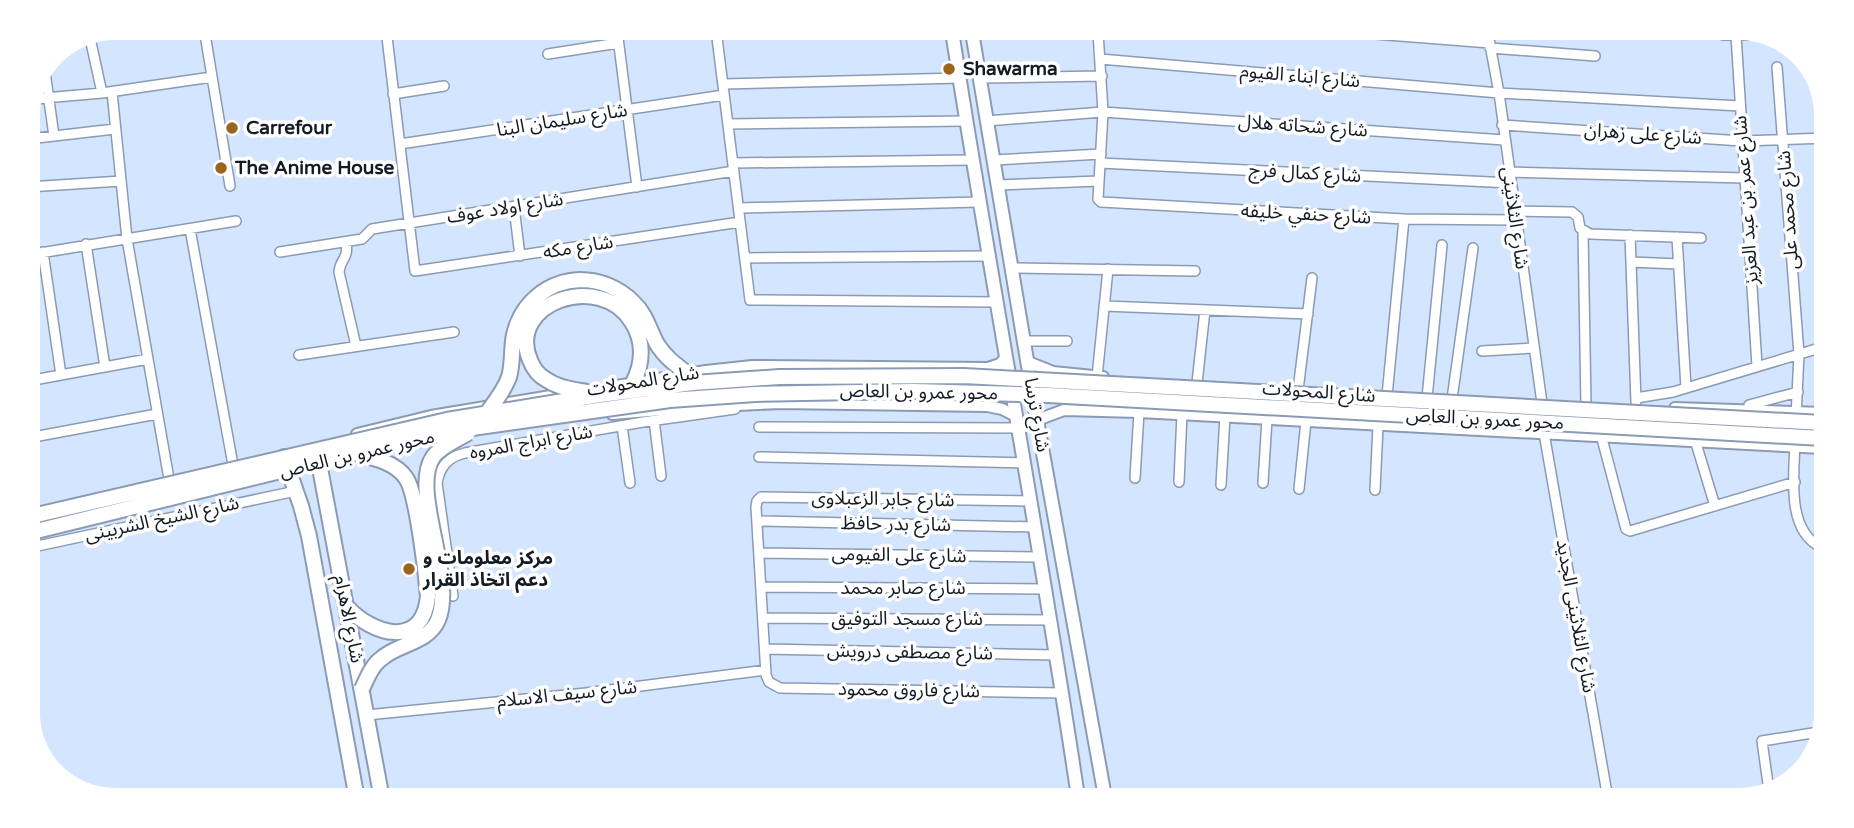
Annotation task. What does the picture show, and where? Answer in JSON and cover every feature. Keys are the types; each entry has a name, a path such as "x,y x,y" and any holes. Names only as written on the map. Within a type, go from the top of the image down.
{"main road":[{"name":"شارع ترسا","path":"954,40 1077,788"},
{"name":"شارع ترسا","path":"973,40 1102,788"},
{"path":"362,689 379,660 423,637 436,623 443,598 427,474 438,452 483,421 508,379 515,332 525,309 544,291 570,281 605,284 625,295 642,312 658,345 668,358 688,374"},
{"path":"600,394 548,382 531,363 526,347 528,332 537,317 556,301 571,296 595,296 610,301 623,311 634,325 640,341 641,359 633,383"},
{"name":"محور عمرو بن العاص","path":"40,530 600,394 693,383 779,377 964,376 1814,423"},
{"name":"محور عمرو بن العاص","path":"40,514 447,420 483,421 670,400 779,393 914,391 1063,395 1814,438"},
{"name":"شارع الاهرام","path":"316,444 380,788"},
{"name":"شارع الاهرام","path":"282,453 309,536 355,788"},
{"path":"346,606 372,628 397,633 407,630 420,620 428,596 415,504 406,478 385,462 354,453"}],"street":[{"path":"206,40 230,186"},
{"path":"387,40 409,223"},
{"path":"618,40 637,187"},
{"path":"717,40 749,298 755,302 997,302"},
{"path":"998,185 1099,181 1103,113 1099,40"},
{"path":"1461,40 1595,56"},
{"name":"شارع عمر بن عبد العزيز","path":"1736,40 1757,366"},
{"name":"شارع الثلاثينى","path":"1489,42 1499,93 1542,403"},
{"path":"548,54 618,43"},
{"path":"92,44 115,128 127,239 169,479"},
{"name":"شارع ابناء الفيوم","path":"1100,59 1499,93 1740,106"},
{"name":"شارع محمد على","path":"1776,67 1799,354 1795,509 1799,525 1808,539 1814,543"},
{"path":"980,78 1102,76"},
{"path":"43,98 212,77"},
{"path":"723,84 960,78"},
{"path":"47,84 54,136"},
{"path":"393,94 444,86"},
{"name":"شارع سليمان البنا","path":"400,144 724,94"},
{"name":"شارع شحاته هلال","path":"987,121 1103,113 1504,140"},
{"path":"728,124 966,121"},
{"name":"شارع على زهران","path":"1502,125 1742,141 1814,138"},
{"path":"40,138 115,128"},
{"name":"شارع كمال فرج","path":"994,160 1100,159 1511,183"},
{"name":"شارع اولاد عوف","path":"280,252 362,239 372,229 637,187 734,167 972,160"},
{"path":"1509,172 1745,178"},
{"path":"40,186 121,181"},
{"name":"شارع حنفي خليفه","path":"1099,181 1098,199 1102,202 1404,219 1572,212 1578,217 1583,231"},
{"path":"738,208 979,202"},
{"path":"514,207 520,256"},
{"path":"1387,396 1404,219"},
{"path":"40,253 236,221"},
{"name":"شارع مكه","path":"409,223 415,271 740,222"},
{"path":"190,229 233,466"},
{"path":"1586,405 1583,231 1590,234 1701,238"},
{"path":"1630,235 1636,403 1814,350"},
{"path":"1677,237 1686,387"},
{"path":"346,242 347,254 339,272 356,346"},
{"path":"86,244 105,367"},
{"path":"1427,398 1442,245"},
{"path":"1452,399 1473,247"},
{"path":"43,252 61,375"},
{"path":"745,258 989,256"},
{"path":"1631,262 1679,264"},
{"path":"1012,268 1195,271"},
{"path":"1097,376 1108,269"},
{"path":"1298,390 1312,278"},
{"path":"1104,306 1308,314"},
{"path":"1197,383 1205,310"},
{"path":"299,355 454,332"},
{"path":"1024,341 1067,341"},
{"path":"1482,351 1533,348"},
{"name":"شارع المحولات","path":"282,453 454,411 688,374 765,366 984,368 996,366 1006,357"},
{"path":"40,379 148,359"},
{"name":"شارع المحولات","path":"1028,362 1045,370 1062,373 1387,396 1586,405 1636,403 1660,408 1814,412"},
{"path":"984,368 993,383 992,396 987,406"},
{"path":"1062,373 1054,385 1054,394 1057,403 1064,410"},
{"path":"1749,405 1798,392"},
{"name":"شارع المحولات","path":"320,467 465,434 576,417 753,404 987,406 1002,409 1018,422"},
{"name":"شارع ابراج المروه","path":"453,596 437,483 438,474 449,459 465,453 654,420 739,409 753,404"},
{"path":"1660,408 1660,438"},
{"name":"شارع المحولات","path":"1037,420 1064,410 1139,412 1814,446"},
{"path":"1135,478 1139,412"},
{"path":"40,436 157,414"},
{"path":"1179,482 1182,414"},
{"path":"1220,485 1225,416"},
{"path":"1263,483 1267,419"},
{"path":"654,420 661,476"},
{"path":"1298,489 1306,421"},
{"path":"759,427 1018,422"},
{"path":"622,426 630,483"},
{"path":"1375,490 1378,426"},
{"name":"شارع الثلاثينى الجديد","path":"1544,433 1606,788"},
{"path":"1601,435 1628,531 1795,482"},
{"path":"1695,440 1715,506"},
{"name":"شارع الشيخ الشربينى","path":"40,507 282,453"},
{"path":"760,457 1025,463"},
{"name":"شارع الشيخ الشربينى","path":"40,545 296,491"},
{"name":"شارع جابر الزعبلاوى","path":"757,521 756,504 764,496 1031,502"},
{"path":"757,521 766,670"},
{"name":"شارع بدر حافظ","path":"757,521 1035,527"},
{"name":"شارع على الفيومى","path":"759,553 1040,557"},
{"name":"شارع صابر محمد","path":"761,587 1045,589"},
{"name":"شارع مسجد التوفيق","path":"763,618 1050,620"},
{"name":"شارع مصطفى درويش","path":"765,649 1056,654"},
{"name":"شارع فاروق محمود","path":"766,670 769,682 780,688 1062,693"},
{"name":"شارع سيف الاسلام","path":"367,715 586,694 766,670"},
{"path":"1768,782 1763,740 1811,733"}],"place":[{"name":"Shawarma","path":"949,69"},
{"name":"Carrefour","path":"232,128"},
{"name":"The Anime House","path":"221,168"},
{"name":"مركز معلومات و دعم اتخاذ القرار","path":"409,569"}]}
